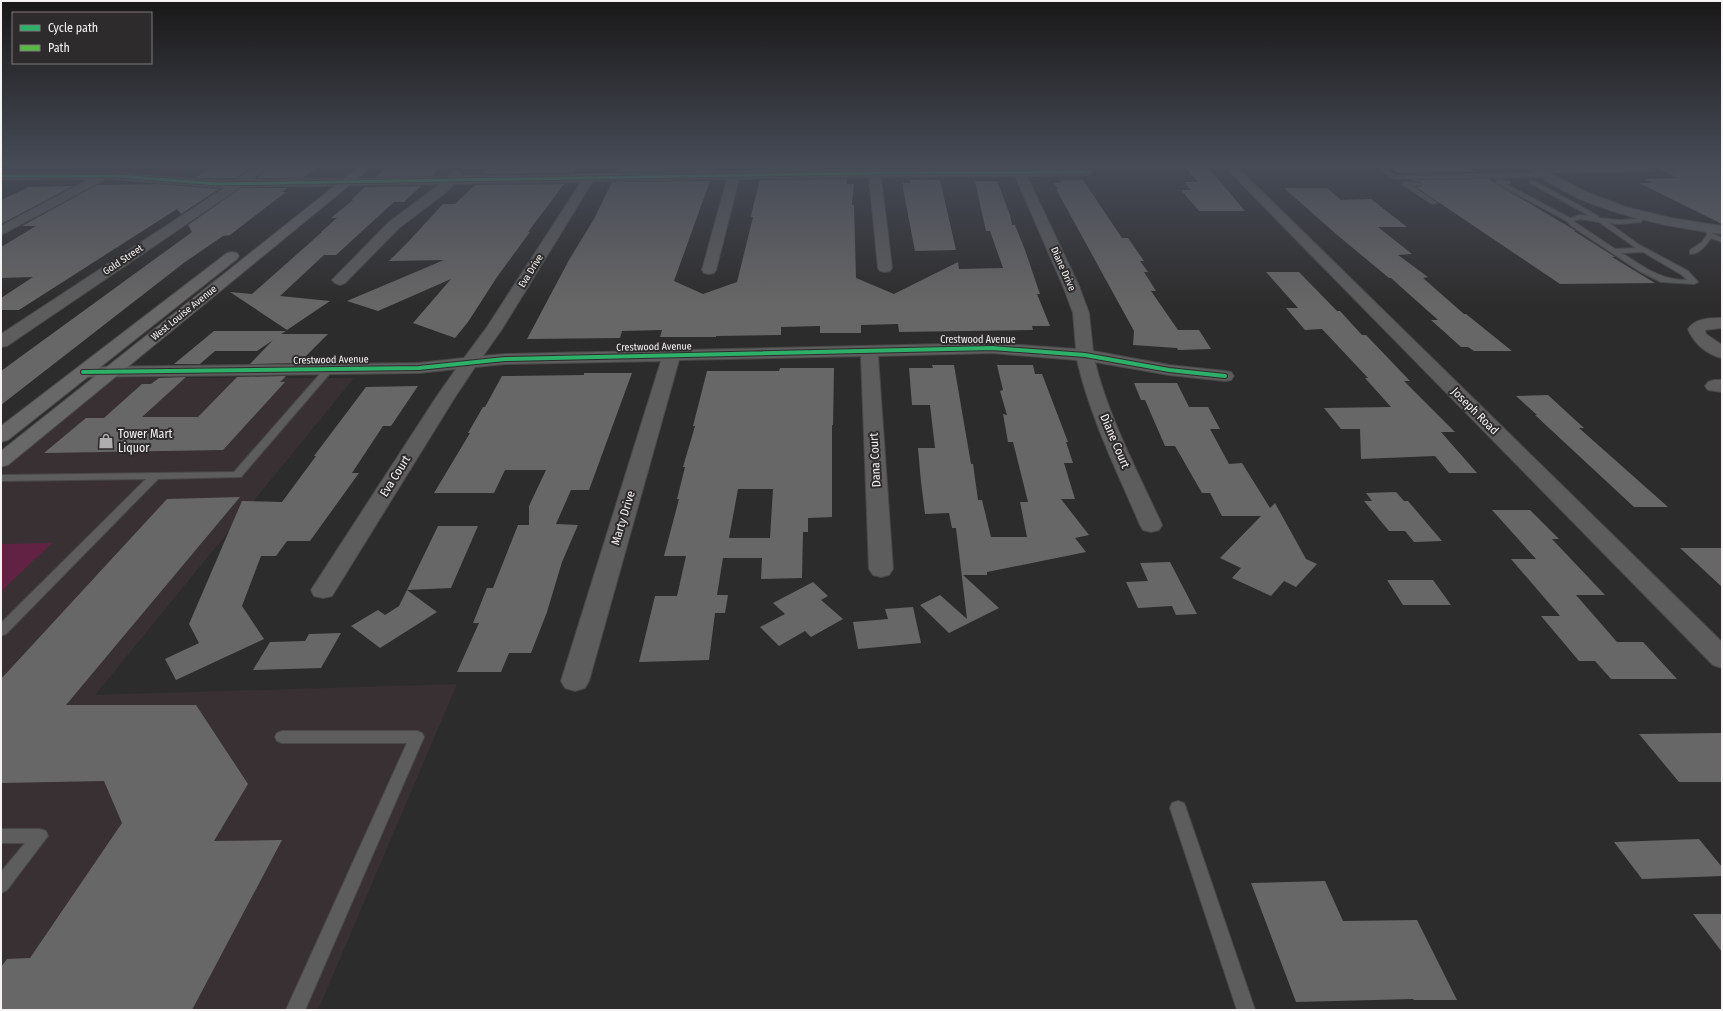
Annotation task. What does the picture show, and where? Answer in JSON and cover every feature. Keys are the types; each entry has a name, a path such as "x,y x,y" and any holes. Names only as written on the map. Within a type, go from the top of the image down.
{"main road":[{"name":"West Louise Avenue","path":"1,436 287,212"},
{"name":"West Louise Avenue","path":"1,461 309,212"}],"street":[{"path":"1,231 36,212"},
{"name":"Gold Street","path":"1,342 195,212"},
{"path":"340,280 394,225 411,212"},
{"name":"Eva Drive","path":"470,363 494,329 568,212"},
{"path":"709,270 724,212"},
{"path":"880,212 886,268"},
{"name":"Diane Drive","path":"1038,212 1071,286 1081,313 1085,355"},
{"name":"Joseph Road","path":"1276,212 1722,658"},
{"path":"1634,212 1714,231"},
{"path":"1722,323 1699,326 1696,329 1699,337 1722,353"},
{"name":"Crestwood Avenue","path":"83,372 419,368 505,359 992,348 1085,355 1169,370 1224,376"},
{"name":"Dana Court","path":"869,350 881,569"},
{"name":"Diane Court","path":"1085,355 1091,381 1108,426 1151,525"},
{"name":"Marty Drive","path":"575,681 671,356"},
{"name":"Eva Court","path":"323,590 446,396 470,363"}],"lane":[{"path":"1554,212 1569,220 1572,224 1642,269 1664,280 1694,282 1685,273 1645,250 1590,212"},
{"path":"1569,220 1580,217 1601,220 1639,221 1643,215"},
{"path":"1693,252 1714,231 1722,240"},
{"path":"1614,251 1645,250"},
{"path":"1,478 237,475 329,369"},
{"path":"1,631 155,476"},
{"path":"282,738 417,737 295,1010"},
{"path":"1178,808 1246,1010"},
{"path":"1,836 40,836 1,885"}],"shaded area":[{"path":"115,378 354,378 95,695 457,684 318,1010 1,1010 1,471"},
{"path":"52,543 1,591 1,544"}],"building":[{"path":"1,212 23,212 1,224"},
{"path":"47,212 172,212 19,310 1,310 1,298 33,277 1,278 1,247 36,226 22,226"},
{"path":"206,212 260,212 230,235 223,236 185,262 1,405 1,371 192,232 188,225"},
{"path":"338,212 383,212 336,255 324,255 280,296 330,301 287,330 230,292 252,294 337,218 331,218"},
{"path":"435,212 543,212 497,277 468,322 455,338 413,323 451,279 378,311 347,301 444,260 389,261"},
{"path":"597,212 699,212 674,281 703,294 737,282 753,217 751,217 752,212 854,212 856,278 894,294 958,262 959,269 1003,268 990,231 986,231 982,212 1009,212 1012,225 1015,225 1025,250 1040,294 1037,294 1050,326 1032,326 1033,330 899,332 898,324 861,325 861,333 820,333 820,326 781,327 781,335 660,337 662,330 622,331 620,338 527,339 569,260"},
{"path":"907,212 947,212 956,250 915,251"},
{"path":"1069,212 1105,212 1122,238 1128,238 1144,261 1140,261 1148,272 1144,272 1156,291 1151,291 1178,330 1199,330 1211,349 1178,350 1177,348 1133,345 1134,331"},
{"path":"1311,212 1388,212 1407,227 1378,227 1412,254 1398,255 1428,277 1423,278 1464,314 1466,314 1512,351 1474,351 1468,347 1461,347 1431,320 1438,320 1391,278 1389,278"},
{"path":"1453,212 1544,212 1576,231 1574,231 1615,257 1612,257 1655,283 1560,284"},
{"path":"1698,212 1722,212 1722,224"},
{"path":"1266,272 1299,272 1337,311 1340,311 1362,335 1366,335 1410,381 1404,381 1455,432 1441,432 1477,473 1449,473 1435,456 1361,459 1360,429 1341,429 1324,408 1391,407 1365,378 1368,378 1322,329 1305,330 1286,308 1298,308"},
{"path":"214,331 286,331 281,334 328,334 299,363 250,364 273,340 257,351 215,351 200,364 174,364"},
{"path":"932,365 954,365 971,464 973,464 978,500 982,500 991,537 1027,537 1020,502 1028,502 1013,442 1008,442 1003,414 1007,415 1000,391 1003,390 997,365 1033,365 1035,374 1042,374 1068,442 1066,442 1073,463 1064,463 1075,499 1061,499 1089,535 1075,538 1086,552 987,572 987,575 963,575 999,608 949,633 920,605 940,595 967,619 956,528 952,528 949,513 925,514 918,448 935,448 930,405 912,405 909,368 933,368"},
{"path":"780,368 834,368 832,425 832,517 808,518 808,532 803,532 802,578 761,579 762,558 723,558 717,595 728,595 725,613 715,613 709,660 639,662 655,596 677,596 686,556 664,556 679,499 677,499 685,467 683,467 695,426 693,426 707,371 779,371","holes":["738,489 773,489 770,538 729,538"]},
{"path":"584,373 632,373 589,490 571,490 556,524 578,525 562,562 547,612 531,653 509,653 501,672 457,672 479,623 473,623 487,588 493,588 518,525 529,525 529,506 546,470 505,470 494,493 434,493 502,376 584,375"},
{"path":"286,376 280,382 285,382 223,450 44,453 86,418 104,418 142,384 151,384 159,378 186,377 142,417 198,417 237,377"},
{"path":"1134,383 1177,383 1189,407 1208,407 1220,429 1210,429 1229,464 1242,463 1270,508 1275,503 1306,559 1317,564 1296,587 1284,581 1271,596 1232,578 1241,568 1220,558 1261,516 1222,516 1210,493 1202,493 1175,446 1165,446 1145,400 1141,400"},
{"path":"418,386 391,426 383,426 352,473 359,473 310,541 287,541 276,556 261,556 242,606 264,639 176,680 165,659 199,643 189,624 242,501 282,502 316,456 314,456 366,387"},
{"path":"1548,395 1584,428 1579,428 1668,507 1634,507 1516,396"},
{"path":"1396,492 1404,501 1408,501 1442,541 1414,542 1405,531 1389,531 1364,501 1372,501 1366,493"},
{"path":"240,497 66,705 196,705 248,784 214,841 282,840 192,1010 1,1010 1,967 7,959 30,958 122,823 104,781 1,783 1,679 167,499"},
{"path":"1492,510 1530,510 1559,539 1552,539 1605,595 1576,595 1617,642 1643,642 1677,679 1611,679 1595,661 1579,661 1541,616 1560,616 1511,559 1536,559"},
{"path":"438,526 478,526 451,588 407,590"},
{"path":"1680,548 1722,548 1722,587"},
{"path":"1170,562 1197,614 1176,615 1172,606 1138,608 1126,582 1148,581 1140,563"},
{"path":"1387,580 1433,580 1451,605 1403,605"},
{"path":"813,582 828,596 821,600 843,619 811,637 805,631 779,646 760,627 785,614 773,603"},
{"path":"407,590 437,612 380,648 351,626 378,610 385,615 399,606"},
{"path":"913,607 921,643 858,649 853,622 888,619 885,609"},
{"path":"341,633 321,668 253,670 270,642 305,641 309,634"},
{"path":"1722,733 1722,782 1679,782 1639,734"},
{"path":"1699,839 1722,867 1722,876 1642,879 1614,842"},
{"path":"1325,881 1343,921 1417,920 1457,1000 1413,999 1296,1002 1251,883"},
{"path":"1693,914 1722,914 1722,952"}],"cycle path":[{"path":"83,372 419,368 505,359 992,348 1085,355 1169,370 1225,376"}],"place":[{"name":"Tower Mart Liquor","path":"106,441"}]}
